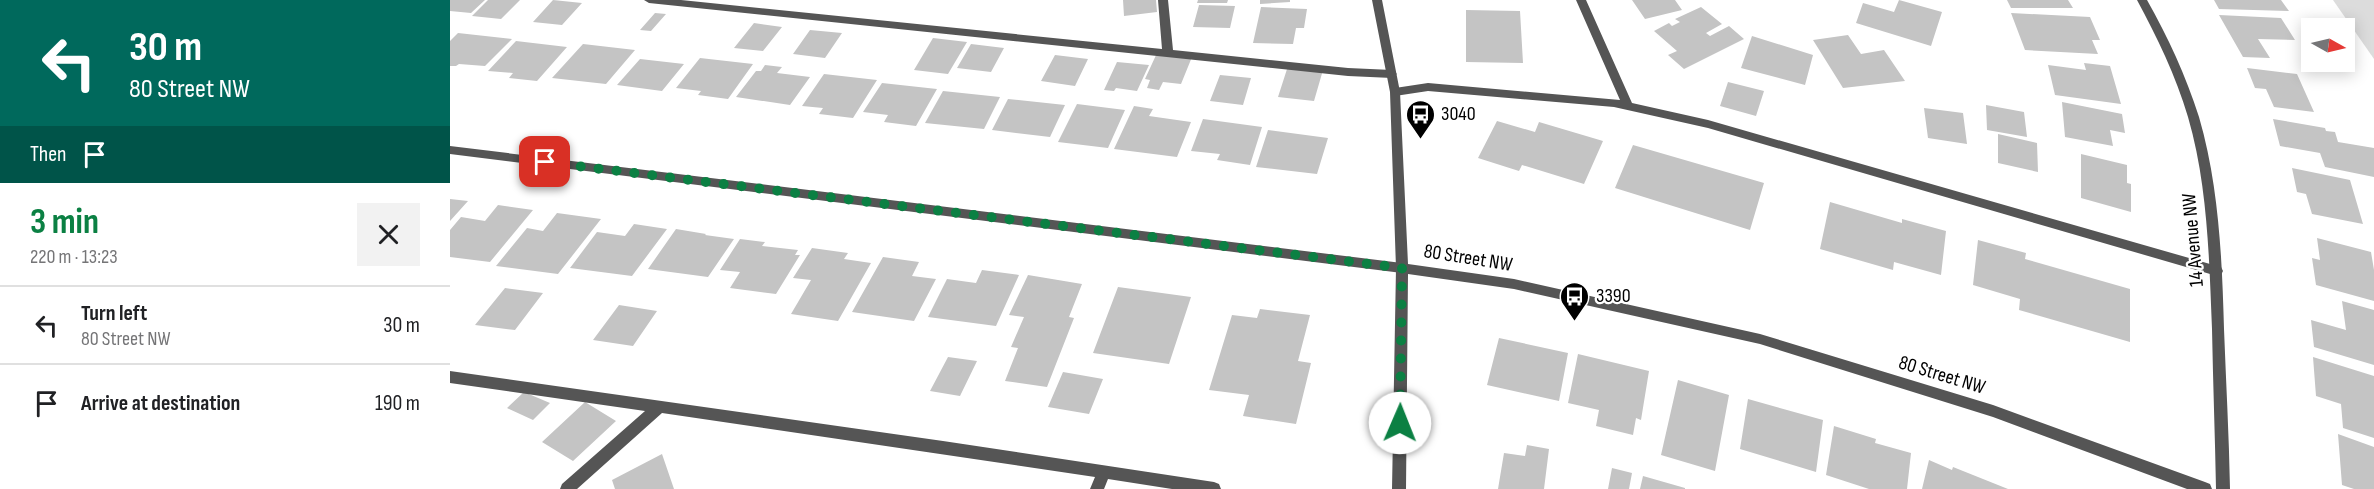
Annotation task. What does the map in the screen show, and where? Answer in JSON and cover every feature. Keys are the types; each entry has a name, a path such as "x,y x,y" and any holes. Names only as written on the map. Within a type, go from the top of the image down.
{"street":[{"path":"649,0 1392,75"},
{"path":"1163,0 1168,54"},
{"path":"1377,0 1395,92 1402,268 1399,489"},
{"path":"1581,0 1628,106"},
{"name":"14 Avenue NW","path":"2142,0 2175,63 2198,135 2210,195 2217,271 2223,489"},
{"path":"1395,92 1428,87 1628,106 1708,124 2217,271"},
{"name":"80 Street NW","path":"450,150 1402,268 1514,284 1760,339 1993,411 2205,489"},
{"path":"450,377 1104,471 1214,489"},
{"path":"567,489 659,406"},
{"path":"1097,489 1104,471"}],"shaded area":[{"path":"2333,0 2374,0 2374,59 2355,32 2355,18 2346,18"}],"building":[{"path":"450,0 485,0 471,13 450,11"},
{"path":"488,0 520,0 501,19 472,16"},
{"path":"553,0 582,3 562,25 533,22"},
{"path":"1123,0 1156,0 1157,12 1124,16"},
{"path":"1198,0 1228,0 1227,3 1197,3"},
{"path":"1260,0 1290,0 1290,2 1260,4"},
{"path":"1632,0 1675,0 1682,10 1645,19"},
{"path":"1899,0 1942,12 1931,46 1856,23 1863,3 1894,12"},
{"path":"2007,0 2068,0 2073,8 2011,8"},
{"path":"2214,0 2281,0 2289,11 2219,9"},
{"path":"1199,5 1235,6 1230,28 1193,27"},
{"path":"1261,7 1307,9 1304,28 1296,28 1293,44 1253,43"},
{"path":"1701,7 1722,24 1706,33 1710,36 1729,26 1744,39 1684,69 1668,55 1677,51 1654,31 1669,23 1672,26 1680,22 1675,19"},
{"path":"1466,10 1520,11 1523,63 1466,62"},
{"path":"655,13 666,14 651,31 640,30"},
{"path":"2011,13 2090,17 2100,40 2092,40 2098,54 2025,50"},
{"path":"2219,15 2281,18 2295,40 2258,39 2270,58 2243,57"},
{"path":"754,23 782,27 763,51 734,48"},
{"path":"810,30 842,33 825,58 793,54"},
{"path":"458,33 512,39 485,66 459,64 450,66 450,41"},
{"path":"1848,35 1861,54 1884,50 1905,81 1843,88 1813,40"},
{"path":"1752,36 1813,55 1805,85 1741,68"},
{"path":"933,38 967,42 948,74 914,70"},
{"path":"516,41 567,47 537,81 509,78 513,73 488,71"},
{"path":"583,44 635,50 606,84 552,78"},
{"path":"971,44 1004,48 991,72 957,68"},
{"path":"1157,53 1192,57 1181,84 1163,82 1159,90 1147,88 1150,80 1145,79"},
{"path":"1055,55 1088,59 1075,86 1041,81"},
{"path":"700,58 753,64 728,99 698,95 701,91 676,88"},
{"path":"640,59 684,64 662,91 617,85"},
{"path":"1117,62 1149,65 1137,91 1116,88 1114,91 1104,90"},
{"path":"2084,63 2110,66 2121,104 2055,95 2048,65 2086,70"},
{"path":"765,65 782,67 777,73 810,77 790,105 736,97 756,71 761,71"},
{"path":"1288,66 1323,70 1314,101 1278,97"},
{"path":"2247,68 2297,74 2314,112 2274,107 2266,89 2255,88"},
{"path":"824,74 877,80 853,118 819,114 823,108 802,106"},
{"path":"1220,75 1251,78 1243,105 1210,101"},
{"path":"1728,82 1764,91 1756,116 1720,106"},
{"path":"882,83 937,89 916,126 884,122 888,115 863,112"},
{"path":"943,91 1000,97 984,129 925,123"},
{"path":"1008,99 1065,105 1050,137 992,130"},
{"path":"2062,102 2122,114 2125,133 2110,130 2113,146 2065,137"},
{"path":"1077,104 1125,110 1108,148 1058,142"},
{"path":"1986,105 2024,112 2027,137 1987,130"},
{"path":"1134,106 1153,109 1149,116 1191,122 1177,157 1114,149"},
{"path":"1924,108 1963,113 1967,144 1928,138"},
{"path":"1203,119 1262,127 1250,165 1217,160 1220,154 1191,151"},
{"path":"2273,119 2325,128 2326,131 2335,132 2338,142 2374,148 2374,177 2325,167 2320,153 2280,146"},
{"path":"1497,121 1535,132 1539,122 1603,141 1584,184 1522,165 1519,171 1478,158"},
{"path":"1268,130 1328,138 1317,174 1256,167"},
{"path":"1998,134 2037,143 2038,172 1998,163"},
{"path":"1633,145 1764,183 1750,230 1615,188"},
{"path":"2081,154 2127,165 2127,183 2131,184 2131,212 2081,198"},
{"path":"2292,168 2350,180 2363,224 2312,214 2306,194 2297,192"},
{"path":"450,199 468,201 450,221"},
{"path":"1830,202 1902,223 1902,219 1946,231 1941,275 1894,262 1893,270 1820,249"},
{"path":"498,205 533,210 490,262 450,257 450,230 461,217 485,221"},
{"path":"557,213 601,219 558,274 496,266 527,228 543,231"},
{"path":"634,224 667,229 632,276 570,268 597,232 625,236"},
{"path":"676,229 734,239 708,277 648,269"},
{"path":"2317,238 2371,252 2374,270 2374,301 2316,285 2312,258 2320,260"},
{"path":"740,239 765,242 762,246 798,250 795,255 800,255 776,294 730,288 740,272 720,270"},
{"path":"1978,240 2026,253 2025,259 2130,289 2130,342 2019,310 2020,299 1973,285"},
{"path":"812,248 848,253 844,259 871,263 838,321 791,314 811,280 793,278"},
{"path":"883,257 919,262 912,276 936,279 914,321 852,312"},
{"path":"982,270 1019,275 996,326 928,317 947,279 976,283"},
{"path":"1028,275 1082,284 1069,317 1074,318 1047,387 1005,381 1018,348 1011,347 1024,317 1009,315"},
{"path":"1118,287 1191,297 1169,364 1093,353"},
{"path":"505,288 543,293 515,330 475,325"},
{"path":"2342,301 2374,310 2374,365 2314,347 2311,320 2346,330"},
{"path":"619,305 657,311 633,346 593,340"},
{"path":"1260,309 1310,315 1298,361 1311,363 1296,424 1243,416 1249,395 1209,390 1232,315 1257,318"},
{"path":"1499,338 1568,353 1559,401 1487,385"},
{"path":"1578,354 1649,371 1641,420 1636,418 1633,435 1596,426 1599,410 1568,403"},
{"path":"948,357 977,361 960,396 930,391"},
{"path":"2313,357 2374,376 2374,438 2343,428 2341,404 2316,396"},
{"path":"1063,372 1103,379 1089,414 1048,407"},
{"path":"1678,380 1729,395 1715,471 1661,455"},
{"path":"524,392 550,403 533,420 507,408"},
{"path":"1748,399 1823,420 1816,472 1740,449"},
{"path":"585,402 616,421 573,461 542,442"},
{"path":"1834,426 1876,439 1875,443 1911,453 1907,489 1869,489 1826,475"},
{"path":"2338,434 2374,447 2374,489 2354,489 2342,485"},
{"path":"1527,445 1549,449 1544,489 1498,489 1504,453 1525,456"},
{"path":"662,454 674,489 615,489 612,480"},
{"path":"1929,460 1952,470 1953,467 2008,489 1922,489"},
{"path":"1612,468 1632,473 1629,489 1608,489"},
{"path":"1643,476 1685,488 1685,489 1640,489"}],"place":[{"name":"3040","path":"1420,140"},
{"name":"3390","path":"1575,322"}],"route":[{"path":"545,162 1402,268 1400,423"}]}
